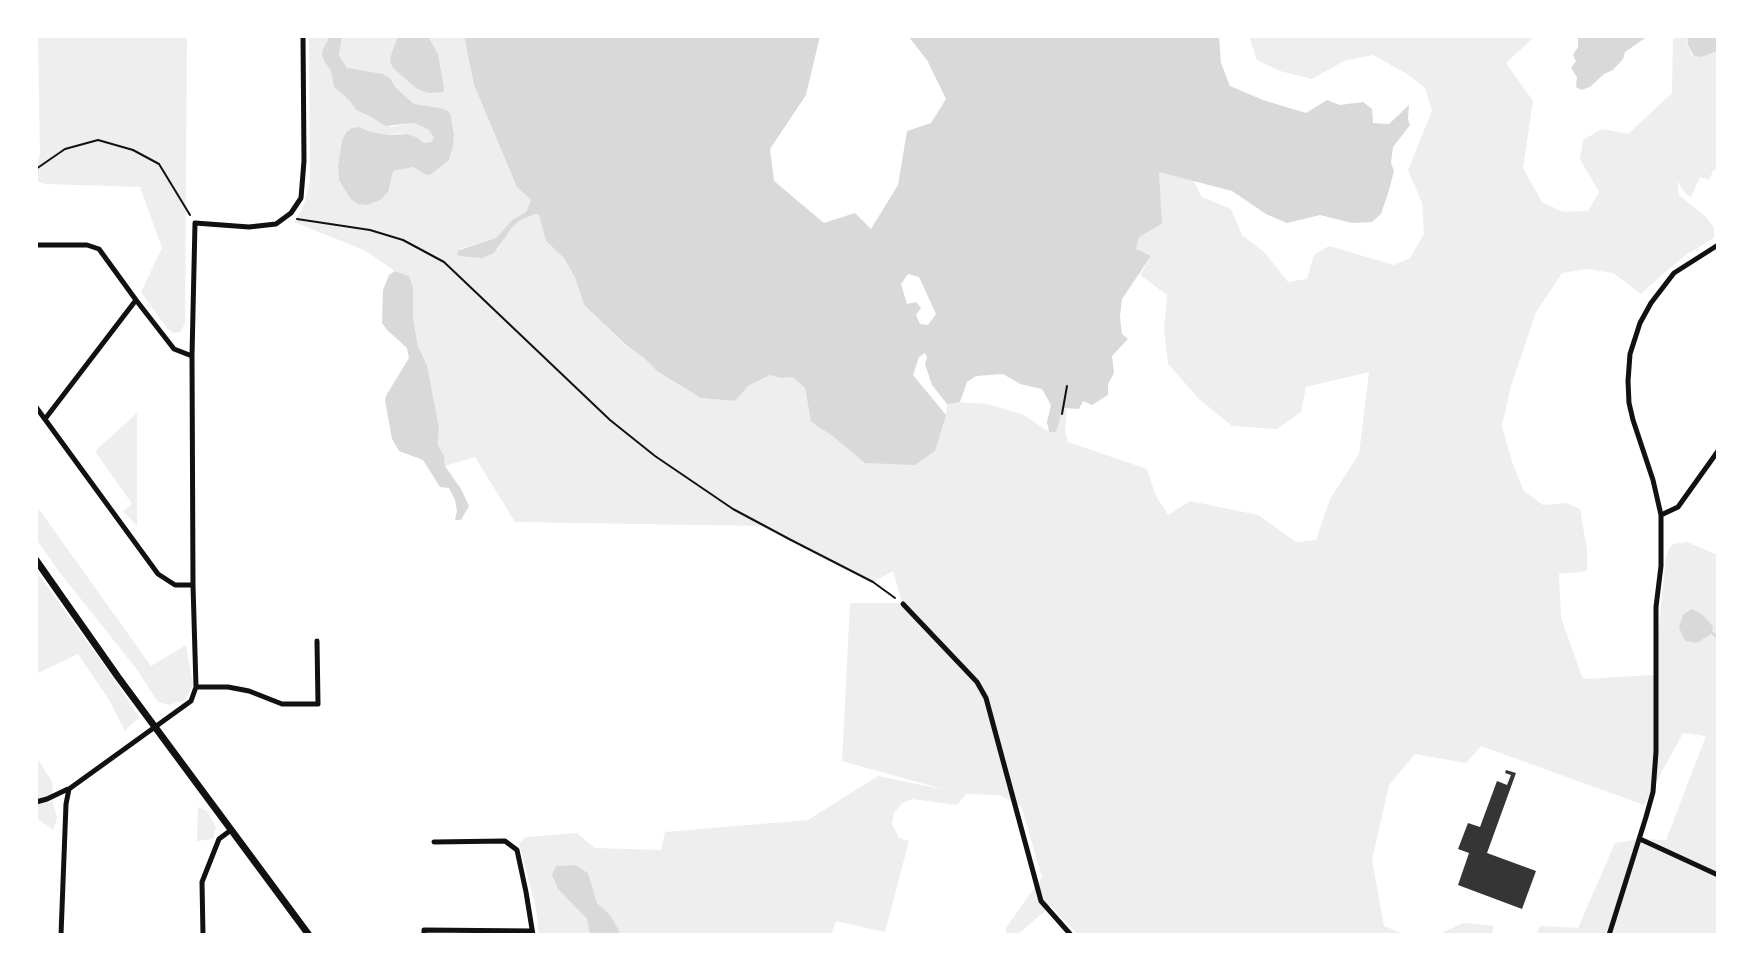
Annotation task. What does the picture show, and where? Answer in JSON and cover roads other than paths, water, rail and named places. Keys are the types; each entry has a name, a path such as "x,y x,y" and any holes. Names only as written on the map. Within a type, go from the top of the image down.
{"main road":[{"path":"36,560 154,727 309,935"}],"street":[{"path":"36,802 69,789 191,701 196,687 192,356 195,223 249,227 276,224 291,213 301,198 304,161 303,36"},
{"path":"36,245 87,245 99,249 174,349 192,356"},
{"path":"1609,935 1653,792 1656,752 1656,607 1661,566 1661,515 1629,403 1630,354 1640,323 1674,273 1718,245"},
{"path":"45,419 136,300"},
{"path":"36,407 158,574 175,585 193,585"},
{"path":"1661,515 1678,507 1718,451"},
{"path":"903,604 977,682 986,698 1041,901 1071,935"},
{"path":"196,687 228,687 249,691 282,704 318,704 317,641"},
{"path":"61,935 69,789"},
{"path":"203,935 202,882 219,839 231,830"},
{"path":"1640,839 1718,875"},
{"path":"424,935 424,930 532,933 517,850 505,841 434,842"}],"waterway":[{"path":"1712,633 1718,637"}]}
